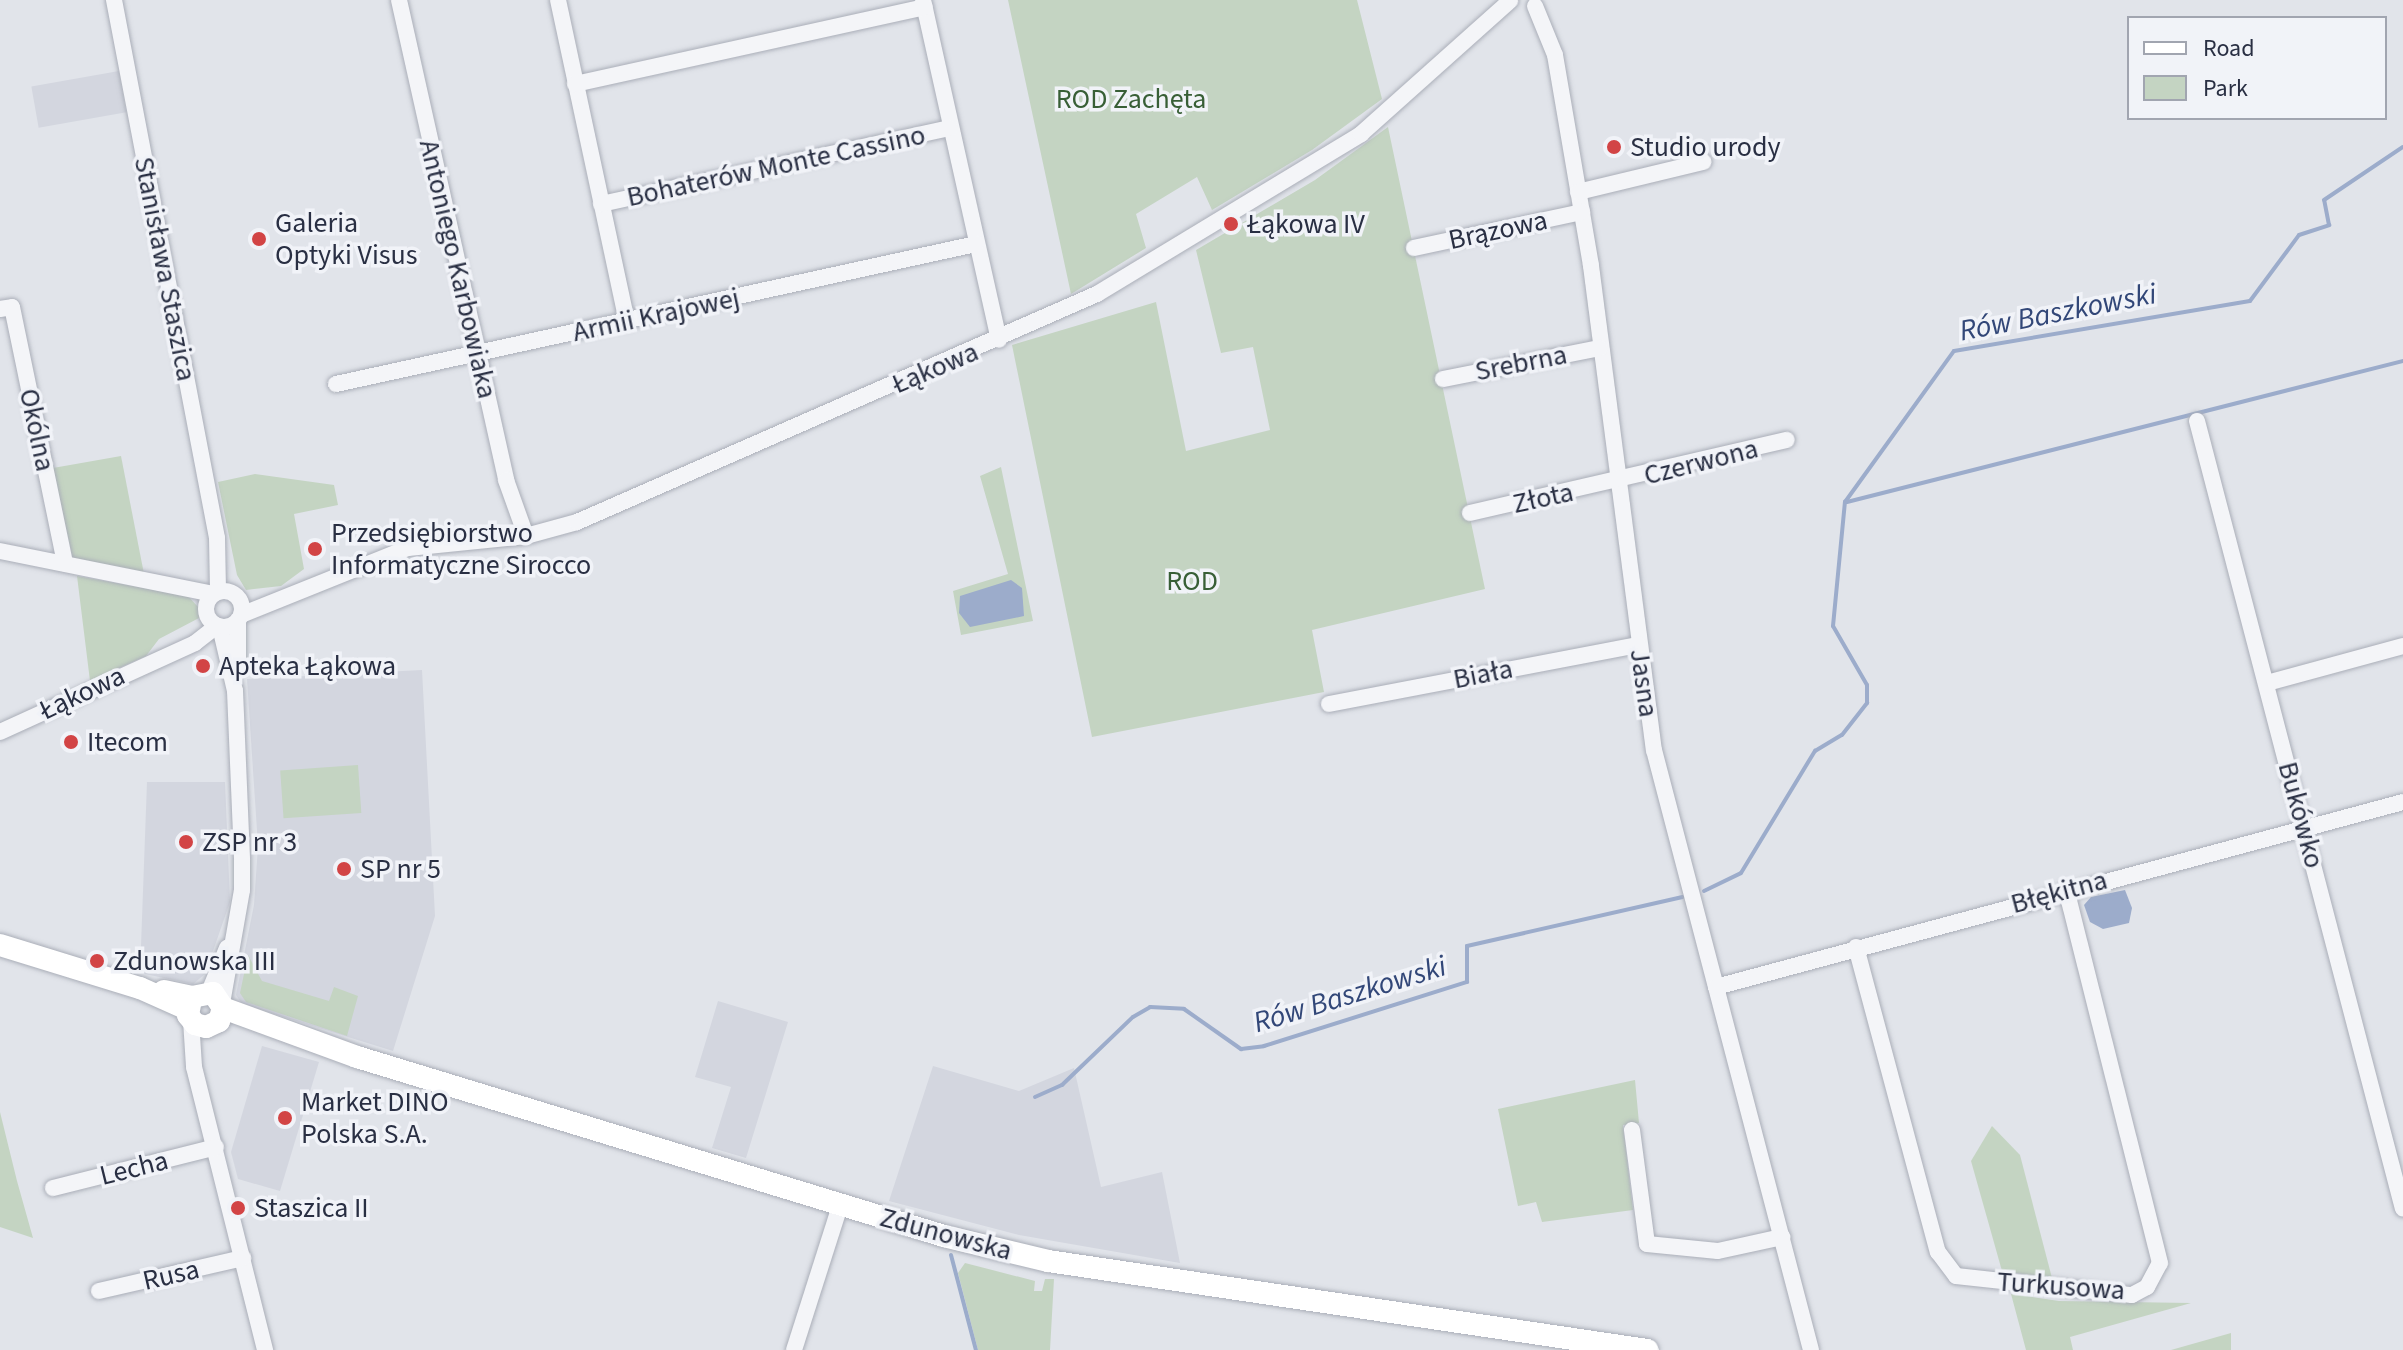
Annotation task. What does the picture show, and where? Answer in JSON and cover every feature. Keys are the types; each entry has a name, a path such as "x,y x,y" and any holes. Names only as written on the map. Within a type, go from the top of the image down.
{"main road":[{"name":"Zdunowska","path":"0,945 840,1206 1048,1261 1524,1341 1647,1350"}],"street":[{"name":"Stanisława Staszica","path":"114,0 217,538 235,691 242,880 232,939 206,1009 201,1082 265,1350"},
{"name":"Antoniego Karbowiaka","path":"399,0 430,156 481,353 506,480 526,536"},
{"path":"558,0 627,322"},
{"path":"1510,0 1519,8 1538,3"},
{"name":"Łąkowa","path":"0,732 195,643 223,609 293,596 408,548 526,536 597,514 999,340 1097,294 1344,146 1510,0"},
{"name":"Jasna","path":"1538,3 1555,55 1582,212 1654,750 1811,1350"},
{"path":"575,84 924,4 999,340"},
{"name":"Bohaterów Monte Cassino","path":"601,204 950,128"},
{"path":"1578,192 1703,162"},
{"name":"Brązowa","path":"1414,248 1582,212"},
{"name":"Armii Krajowej","path":"336,384 976,244"},
{"name":"Okólna","path":"0,309 12,307 65,564"},
{"name":"Srebrna","path":"1443,379 1600,348"},
{"name":"Bukówko","path":"2197,421 2403,1209"},
{"name":"Czerwona","path":"1616,483 1787,440"},
{"name":"Złota","path":"1470,513 1616,483"},
{"path":"0,551 188,591 223,609"},
{"name":"Biała","path":"1329,704 1638,645"},
{"path":"2267,683 2403,646"},
{"name":"Błękitna","path":"1716,987 2066,890 2403,802"},
{"name":"Turkusowa","path":"1856,947 1938,1252 1956,1276 2132,1295 2147,1287 2160,1263 2066,890"},
{"path":"1632,1130 1647,1244 1718,1251 1782,1237"},
{"name":"Lecha","path":"53,1188 216,1147"},
{"path":"794,1350 840,1206"},
{"name":"Rusa","path":"99,1291 243,1258"}],"shaded area":[{"path":"119,71 126,112 39,128 31,86"},
{"name":"SP nr 5","path":"422,670 435,916 393,1051 242,1004 236,995 254,905 258,846 247,679"},
{"name":"ZSP nr 3","path":"147,782 225,782 230,902 205,974 193,984 140,973"},
{"path":"718,1001 788,1022 746,1158 712,1148 731,1087 695,1077"},
{"path":"262,1046 319,1062 280,1191 238,1179 231,1152"},
{"path":"933,1066 1019,1091 1074,1068 1101,1187 1162,1172 1180,1263 1019,1235 889,1201"}],"green space":[{"name":"ROD Zachęta","path":"1008,0 1357,0 1382,99 1312,150 1212,210 1197,177 1136,214 1146,248 1071,294"},
{"name":"ROD","path":"1388,127 1485,589 1312,630 1324,692 1092,737 1012,345 1156,302 1186,451 1270,430 1253,347 1221,353 1196,250 1315,180"},
{"path":"121,456 144,574 73,560 53,468"},
{"path":"1001,467 1033,621 961,635 953,591 1008,574 980,476"},
{"path":"255,474 334,485 338,505 294,514 304,569 281,586 246,590 237,575 218,482"},
{"path":"77,576 188,596 199,608 199,618 159,639 146,656 90,681"},
{"path":"358,765 361,813 284,818 280,770"},
{"path":"248,955 262,981 329,1001 334,987 358,996 347,1036 246,1002 240,993"},
{"path":"1635,1080 1639,1123 1623,1125 1633,1210 1542,1222 1536,1202 1518,1206 1498,1109"},
{"path":"0,1112 17,1181 33,1238 0,1227"},
{"path":"1992,1126 2020,1155 2052,1278 2002,1271 1971,1161"},
{"path":"965,1263 1035,1281 1034,1291 1042,1291 1045,1279 1054,1279 1050,1350 978,1350 958,1273"},
{"path":"2011,1294 2059,1301 2191,1303 2070,1337 2073,1350 2026,1350"},
{"path":"2231,1333 2231,1350 2171,1350"}],"water":[{"path":"1011,580 1022,588 1024,616 970,627 959,613 960,596"},
{"path":"2125,890 2132,908 2129,923 2103,929 2090,922 2084,905 2091,897"}],"waterway":[{"name":"Rów Baszkowski","path":"1704,891 1741,873 1815,751 1842,735 1867,703 1867,685 1833,626 1845,502 1954,351 2250,301 2299,235 2329,225 2324,200 2403,147"},
{"path":"1847,502 2403,361"},
{"name":"Rów Baszkowski","path":"1035,1097 1062,1085 1133,1017 1150,1007 1184,1009 1241,1049 1264,1046 1467,982 1467,946 1682,897"},
{"name":"Rów Baszkowski","path":"951,1255 976,1350"}],"place":[{"name":"Studio urody","path":"1614,147"},
{"name":"Łąkowa IV","path":"1231,224"},
{"name":"Galeria Optyki Visus","path":"259,239"},
{"name":"Przedsiębiorstwo Informatyczne Sirocco","path":"315,549"},
{"name":"Apteka Łąkowa","path":"203,666"},
{"name":"Itecom","path":"71,742"},
{"name":"ZSP nr 3","path":"186,842"},
{"name":"SP nr 5","path":"344,869"},
{"name":"Zdunowska III","path":"97,961"},
{"name":"Market DINO Polska S.A.","path":"285,1118"},
{"name":"Staszica II","path":"238,1208"}]}
